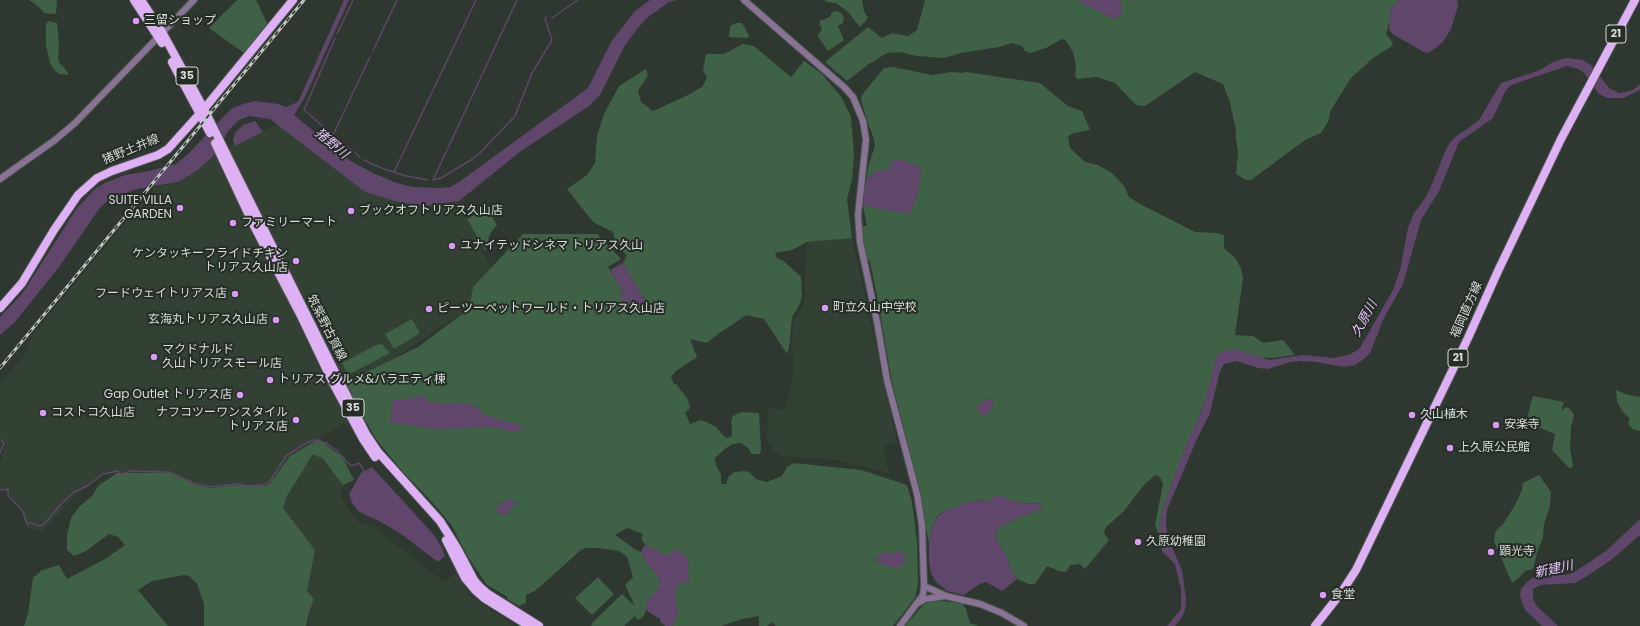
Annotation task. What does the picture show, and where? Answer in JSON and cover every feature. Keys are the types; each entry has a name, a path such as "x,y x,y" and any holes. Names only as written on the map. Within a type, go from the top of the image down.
{"main road":[{"name":"筑紫野古賀線","path":"134,0 160,35"},
{"name":"筑紫野古賀線","path":"141,0 202,111 366,434 378,452 445,528 474,580 480,587 488,594 539,626"},
{"name":"猪野土井線","path":"0,308 22,283 72,204 87,186 97,178 112,171 158,155 168,149 202,111 293,0"},
{"name":"福岡直方線","path":"1315,626 1341,593 1356,570 1468,338 1498,271 1561,140 1635,0"},
{"name":"筑紫野古賀線","path":"220,148 254,226 302,318 362,439 380,463 439,528 466,578 475,590 489,601 529,626"}],"street":[{"path":"0,179 55,140 70,127 194,0"},
{"path":"744,0 844,87 853,97 863,121 866,140 858,215 860,242 877,322 887,380 917,494 922,525 923,595 900,626"},
{"path":"924,586 946,596 980,604 1002,613 1024,626"},
{"path":"918,603 925,599 946,596"}],"shaded area":[{"path":"344,0 349,0 305,97 294,115 349,160 373,173 394,182 412,187 441,188 450,187 459,182 588,88 611,42 635,11 650,0 676,0 669,2 647,18 637,29 624,47 600,95 589,106 521,151 459,201 426,206 398,202 365,192 270,119 249,116 239,120 228,131 216,153 198,170 178,182 137,189 109,199 99,209 59,267 14,323 0,335 0,317 22,294 77,208 96,188 125,175 176,164 188,154 231,109 255,101 279,104 286,107 298,102"},
{"path":"1079,0 1119,0 1121,2 1122,14 1114,19 1083,4"},
{"path":"1399,0 1457,0 1458,6 1451,29 1443,42 1429,53 1424,52 1394,35 1389,30 1391,9"},
{"path":"1566,58 1583,60 1591,65 1610,89 1620,93 1633,90 1640,84 1640,90 1623,98 1607,98 1599,94 1584,73 1578,69 1567,66 1511,85 1506,90 1493,118 1459,142 1439,191 1421,220 1403,284 1384,318 1370,353 1364,359 1355,365 1344,367 1300,361 1290,362 1268,369 1258,368 1237,361 1224,364 1220,371 1210,413 1196,441 1167,510 1167,536 1182,570 1186,599 1185,610 1182,617 1175,626 1167,626 1181,609 1181,589 1175,564 1162,551 1160,523 1164,505 1188,440 1202,410 1218,353 1234,349 1269,360 1303,355 1335,358 1351,354 1360,348 1393,290 1400,270 1408,228 1414,213 1426,197 1447,147 1454,138 1479,120 1501,83 1538,71 1553,62"},
{"path":"255,121 263,132 235,146 233,140 235,133 243,125"},
{"path":"278,124 365,192 426,206 459,201 491,268 473,287 471,299 463,312 380,368 362,413 290,456 272,481 266,486 241,485 210,488 195,485 171,473 105,473 73,498 42,531 27,528 22,511 9,493 0,489 0,462 6,444 0,437 0,383 24,356 33,334 155,187 178,182 198,170 216,153"},
{"path":"898,159 919,166 921,169 918,194 910,214 863,206 866,180 876,171 888,169 894,160"},
{"path":"852,238 897,443 883,446 889,473 838,460 781,456 775,452 767,440 768,408 784,410 792,382 794,355 791,350 793,321 804,304 807,242"},
{"path":"623,263 641,294 652,309 648,312 643,311 638,305 623,302 620,297 622,291 621,286 617,283 610,270"},
{"path":"423,395 427,401 443,404 464,403 476,406 484,415 519,425 524,429 514,432 493,427 438,429 390,424 393,400 404,400"},
{"path":"991,398 993,403 992,409 983,417 976,407 978,404"},
{"path":"313,454 323,459 343,485 341,498 359,523 373,527 444,582 456,573 468,595 515,626 311,626 308,624 309,612 314,599 307,591 315,550 283,508 287,496"},
{"path":"372,467 434,535 445,556 438,562 401,534 358,511 352,503 349,494 361,473"},
{"path":"996,495 1011,501 1029,504 1039,503 1043,507 1021,516 1000,527 996,531 997,541 1008,559 1010,568 1017,579 1002,591 986,582 978,585 964,595 947,591 936,582 931,573 929,561 929,543 932,528 938,516 947,510 972,501 990,500"},
{"path":"509,498 515,503 515,506 510,507 508,516 502,514 499,515 496,506 499,506 499,503 502,502 505,504"},
{"path":"1640,519 1640,535 1611,560 1584,578 1575,583 1540,585 1533,589 1533,599 1536,605 1558,626 1542,626 1525,610 1520,596 1521,589 1527,582 1535,576 1542,574 1566,575 1573,573 1606,551"},
{"path":"645,545 667,556 674,550 678,550 687,558 689,564 689,580 678,585 675,590 676,605 679,613 676,616 673,626 666,626 661,623 660,619 646,610 646,602 660,586 658,576 647,564 641,552"},
{"path":"896,551 902,552 905,559 904,563 898,568 876,562 878,557 883,552 896,554"}],"green space":[{"path":"29,0 57,0 56,14 44,13 38,6"},
{"path":"237,0 256,0 268,25 244,53 209,28"},
{"path":"824,0 862,0 864,11 868,18 860,27 847,11 836,3 827,2"},
{"path":"925,0 1079,0 1083,4 1107,16 1121,2 1120,0 1399,0 1391,9 1386,34 1393,43 1391,47 1373,58 1351,78 1331,110 1328,122 1321,133 1305,140 1251,180 1246,180 1236,174 1238,152 1236,130 1230,103 1223,84 1195,72 1145,106 1136,105 1115,83 1096,77 1078,79 1075,76 1076,65 1073,52 1066,41 1062,39 1046,48 1030,53 1025,51 1022,46 1011,43 999,47 961,53 944,58 917,56 900,52 887,53 869,64 847,81 825,62 868,27 882,38 892,33 908,36 917,30"},
{"path":"836,11 841,13 844,18 843,23 838,26 844,40 828,51 817,35 822,30 819,21 830,17 832,12"},
{"path":"48,21 57,23 59,44 58,59 69,75 60,74 54,70 50,63 46,46 46,24"},
{"path":"736,23 742,23 749,36 748,38 729,37 730,26"},
{"path":"743,44 754,46 791,77 804,61 822,74 842,98 851,117 854,155 852,179 847,199 852,238 807,242 792,250 775,253 777,258 785,262 801,277 802,297 799,306 792,317 787,354 764,319 746,315 707,343 690,339 697,357 676,371 671,377 674,384 676,384 687,398 690,406 689,410 685,412 690,424 701,420 715,426 725,437 728,438 732,436 731,421 733,416 742,412 759,413 760,454 752,454 748,448 741,443 733,444 726,448 715,458 716,466 721,474 721,484 726,484 729,476 735,472 743,471 749,472 756,479 767,482 782,476 787,467 794,463 861,470 907,485 912,502 917,542 918,585 915,598 893,626 776,626 772,622 767,626 759,626 759,616 742,619 721,626 666,626 661,623 660,619 646,610 644,616 639,620 635,618 637,614 624,626 592,626 591,624 622,594 635,606 625,585 633,577 627,557 619,551 599,548 586,548 581,550 535,591 526,595 526,603 519,606 507,599 508,597 487,585 468,557 452,526 433,503 402,471 376,439 344,383 418,347 465,312 471,299 473,287 523,234 597,234 621,259 608,267 617,283 621,286 622,291 620,297 623,301 638,305 643,311 648,312 652,309 641,294 623,263 627,255 620,249 615,241 613,232 593,222 567,189 587,175 595,163 597,136 604,114 619,86 646,69 648,75 638,91 641,102 653,111 702,87 707,78 703,70 706,54 724,54","holes":["627,528 643,534 641,538 645,545 641,552 615,535"]},
{"path":"893,67 932,75 952,72 966,72 1040,83 1068,106 1082,111 1090,130 1074,133 1068,136 1070,148 1085,162 1098,165 1112,173 1124,186 1129,197 1140,204 1195,232 1224,235 1224,248 1235,258 1241,268 1243,278 1235,335 1253,336 1263,343 1283,340 1295,355 1272,358 1247,357 1221,360 1164,505 1160,538 1155,525 1163,484 1160,477 1155,475 1143,486 1124,511 1106,527 1104,533 1109,540 1085,569 1080,564 1071,564 1066,572 1047,566 1035,584 1029,584 1017,579 1010,568 1008,559 997,541 996,531 1000,527 1021,516 1043,507 1039,503 1029,504 1011,501 1004,497 990,500 972,501 938,515 932,528 929,543 916,476 892,382 870,261 867,260 862,237 863,226 867,226 863,206 868,168 875,145 861,100 862,95 884,68"},
{"path":"487,208 497,225 490,234 485,251 467,219"},
{"path":"412,319 420,333 394,349 385,334"},
{"path":"382,344 390,353 348,375 342,363 376,345"},
{"path":"1616,390 1628,395 1640,397 1640,431 1632,429 1628,423 1630,419 1622,411 1617,402"},
{"path":"1533,396 1564,402 1561,411 1566,407 1570,409 1574,415 1571,427 1570,448 1573,467 1569,468 1552,450 1556,429 1555,434 1526,422"},
{"path":"319,439 343,458 354,480 343,485 323,459 313,454 287,496 283,508 315,550 307,591 314,599 306,626 204,626 204,604 197,584 189,576 184,575 152,581 138,590 168,626 24,626 28,613 33,578 42,570 59,565 67,579 105,559 125,545 118,537 109,534 86,551 74,556 67,550 67,535 71,518 79,507 92,496 98,486 117,473 171,473 195,485 210,488 241,485 266,486 272,481 290,456"},
{"path":"1539,475 1551,492 1550,506 1544,524 1543,537 1533,569 1525,571 1512,583 1494,541 1495,532 1504,523 1515,505 1522,490 1523,483"},
{"path":"598,577 614,594 592,615 575,598"},
{"path":"942,601 962,603 966,609 970,623 979,626 905,626 924,604"}],"waterway":[{"path":"337,34 353,0"},
{"path":"373,51 397,0"},
{"path":"394,172 476,0"},
{"path":"433,180 517,0"},
{"path":"552,18 578,0"},
{"path":"433,180 441,178 471,160 481,152 515,116 532,73 552,40 545,19 546,17"},
{"name":"猪野川","path":"335,38 304,110 333,135 370,57"},
{"name":"猪野川","path":"333,135 360,157"},
{"path":"364,160 381,168 406,176 428,180"},
{"path":"0,439 4,443 0,453"},
{"path":"0,490 8,489 8,495 23,512 27,524 31,523 40,526 44,524 62,503 74,492 87,486 103,474 118,471 121,475 130,471 169,472 193,483 209,487 237,484 246,486 260,485 266,484 271,480 286,456 306,443 314,440 326,443 336,450 351,466 359,463 365,472"}],"railway":[{"path":"0,368 304,0"}],"place":[{"name":"三留ショップ","path":"136,21"},
{"name":"SUITE VILLA GARDEN","path":"180,208"},
{"name":"ブックオフトリアス久山店","path":"351,211"},
{"name":"ファミリーマート","path":"233,223"},
{"name":"ユナイテッドシネマ トリアス久山","path":"452,246"},
{"name":"ケンタッキーフライドチキン トリアス久山店","path":"296,261"},
{"name":"フードウェイトリアス店","path":"235,294"},
{"name":"町立久山中学校","path":"825,308"},
{"name":"ピーツーペットワールド・トリアス久山店","path":"429,309"},
{"name":"玄海丸トリアス久山店","path":"276,320"},
{"name":"マクドナルド 久山トリアスモール店","path":"154,357"},
{"name":"トリアス グルメ&バラエティ棟","path":"270,380"},
{"name":"Gap Outlet トリアス店","path":"240,395"},
{"name":"コストコ久山店","path":"43,413"},
{"name":"久山植木","path":"1412,415"},
{"name":"ナフコツーワンスタイル トリアス店","path":"296,420"},
{"name":"安楽寺","path":"1496,425"},
{"name":"上久原公民館","path":"1450,448"},
{"name":"久原幼稚園","path":"1138,542"},
{"name":"顕光寺","path":"1491,552"},
{"name":"食堂","path":"1323,595"}],"water label":[{"name":"久原川","path":"1365,319"},
{"name":"新建川","path":"1554,570"}]}
